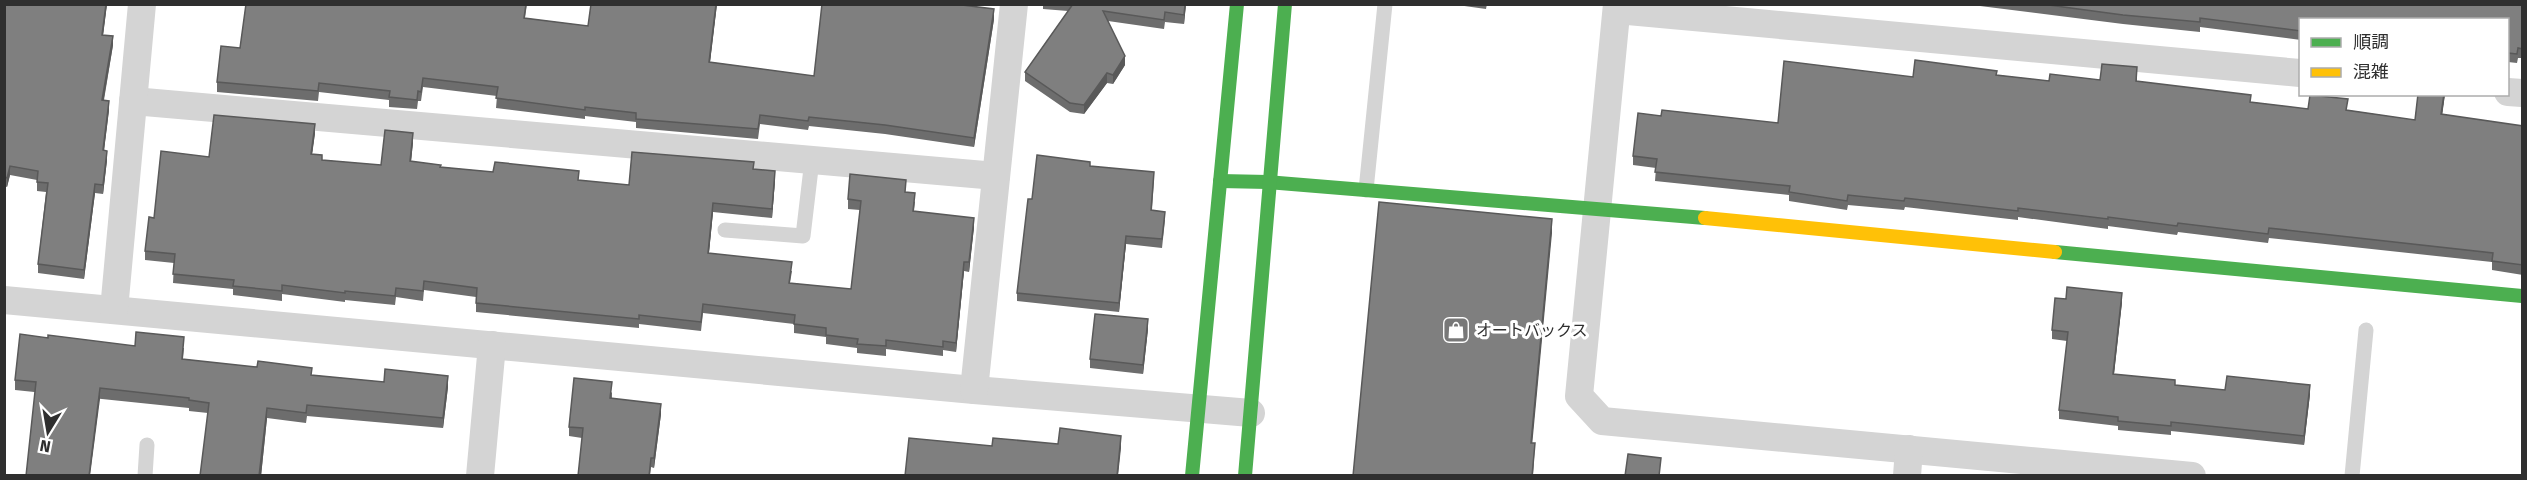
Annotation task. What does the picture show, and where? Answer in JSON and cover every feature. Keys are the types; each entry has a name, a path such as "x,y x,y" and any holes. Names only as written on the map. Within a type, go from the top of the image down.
{"street":[{"path":"114,310 142,4"},
{"path":"974,390 1014,4"},
{"path":"1192,476 1237,4"},
{"path":"1245,476 1268,182 1285,4"},
{"path":"2192,476 1908,462 1602,421 1579,396 1617,7 2299,73"},
{"path":"133,101 996,176"},
{"path":"1220,181 1268,182 1598,208 2523,296"},
{"path":"4,300 974,390 1251,413"},
{"path":"480,476 492,345"}],"lane":[{"path":"1366,190 1385,4"},
{"path":"725,230 802,236 812,160"},
{"path":"2352,476 2366,330"},
{"path":"145,476 147,445"}],"building":[{"path":"4,4 106,4 102,35 113,36 102,100 109,101 103,150 107,151 103,185 95,184 84,270 38,264 48,183 37,182 38,171 10,166 7,178 4,177"},
{"path":"246,4 526,4 524,18 588,26 591,4 716,4 709,62 814,76 822,4 954,4 994,9 974,138 809,117 808,121 760,115 758,129 636,119 636,113 585,107 585,110 496,98 498,87 423,78 417,100 389,97 390,91 319,83 318,91 217,82 221,46 240,48"},
{"path":"1073,4 1185,4 1184,15 1165,12 1164,20 1103,11 1125,56 1113,75 1107,73 1084,105 1070,103 1025,72"},
{"path":"2041,4 2523,4 2523,49 2518,48 2517,54 2509,53 2509,18 2299,18 2299,31 2200,18 2200,22"},
{"path":"1915,60 1997,71 1996,75 2049,81 2050,74 2100,80 2102,64 2137,67 2136,81 2251,95 2250,102 2308,109 2310,96 2348,99 2346,110 2415,120 2418,96 2444,96 2441,114 2523,126 2523,265 2492,261 2493,253 2269,228 2268,234 2178,223 2177,226 2108,217 2108,219 2018,208 2018,211 1905,198 1904,201 1848,195 1847,201 1789,192 1790,186 1655,172 1657,159 1633,156 1638,113 1661,116 1662,110 1778,123 1784,61 1913,77"},
{"path":"214,115 315,124 311,154 322,155 322,160 381,165 385,130 413,133 410,161 441,165 440,167 493,172 495,162 579,171 578,180 629,185 632,152 754,162 753,169 775,171 772,209 713,203 708,253 792,262 789,283 851,289 861,201 848,199 850,174 906,180 905,192 915,193 913,211 974,218 969,262 964,262 956,343 943,341 943,347 886,340 886,346 857,344 858,339 826,335 826,328 794,324 795,315 703,304 701,322 639,315 639,319 476,303 477,288 424,281 423,291 396,288 395,296 345,291 345,293 282,285 282,291 233,286 234,280 173,274 175,254 145,251 149,217 154,218 161,151 209,157"},
{"path":"1037,155 1090,162 1090,166 1154,172 1151,210 1165,212 1162,239 1126,236 1119,303 1017,293 1028,199 1032,199"},
{"name":"オートバックス","path":"1379,202 1552,219 1531,443 1535,443 1532,476 1353,476"},
{"path":"2067,287 2122,293 2113,374 2175,380 2175,385 2225,390 2227,376 2310,385 2304,436 2171,422 2171,426 2118,421 2118,417 2059,410 2068,332 2052,330 2055,298 2066,299"},
{"path":"1095,314 1148,319 1143,365 1090,359"},
{"path":"136,332 184,337 182,359 257,367 258,361 312,368 311,375 384,382 385,369 448,376 443,418 307,405 306,413 267,408 259,476 200,476 209,403 189,400 189,398 100,388 89,476 26,476 36,382 15,380 20,334 48,338 48,335 135,346"},
{"path":"574,378 612,382 610,398 661,404 654,458 651,458 649,476 578,476 583,428 569,427"},
{"path":"1060,428 1121,436 1117,476 905,476 909,438 992,446 993,438 1058,444"},
{"path":"1628,454 1661,458 1659,476 1625,476"}],"traffic: fast":[{"path":"1192,476 1237,4"},
{"path":"1245,476 1285,4"},
{"path":"1220,181 1268,182 1705,218"},
{"path":"2055,252 2522,296"}],"traffic: slow":[{"path":"1705,218 2055,252"}],"place":[{"name":"オートバックス","path":"1456,330"}]}
